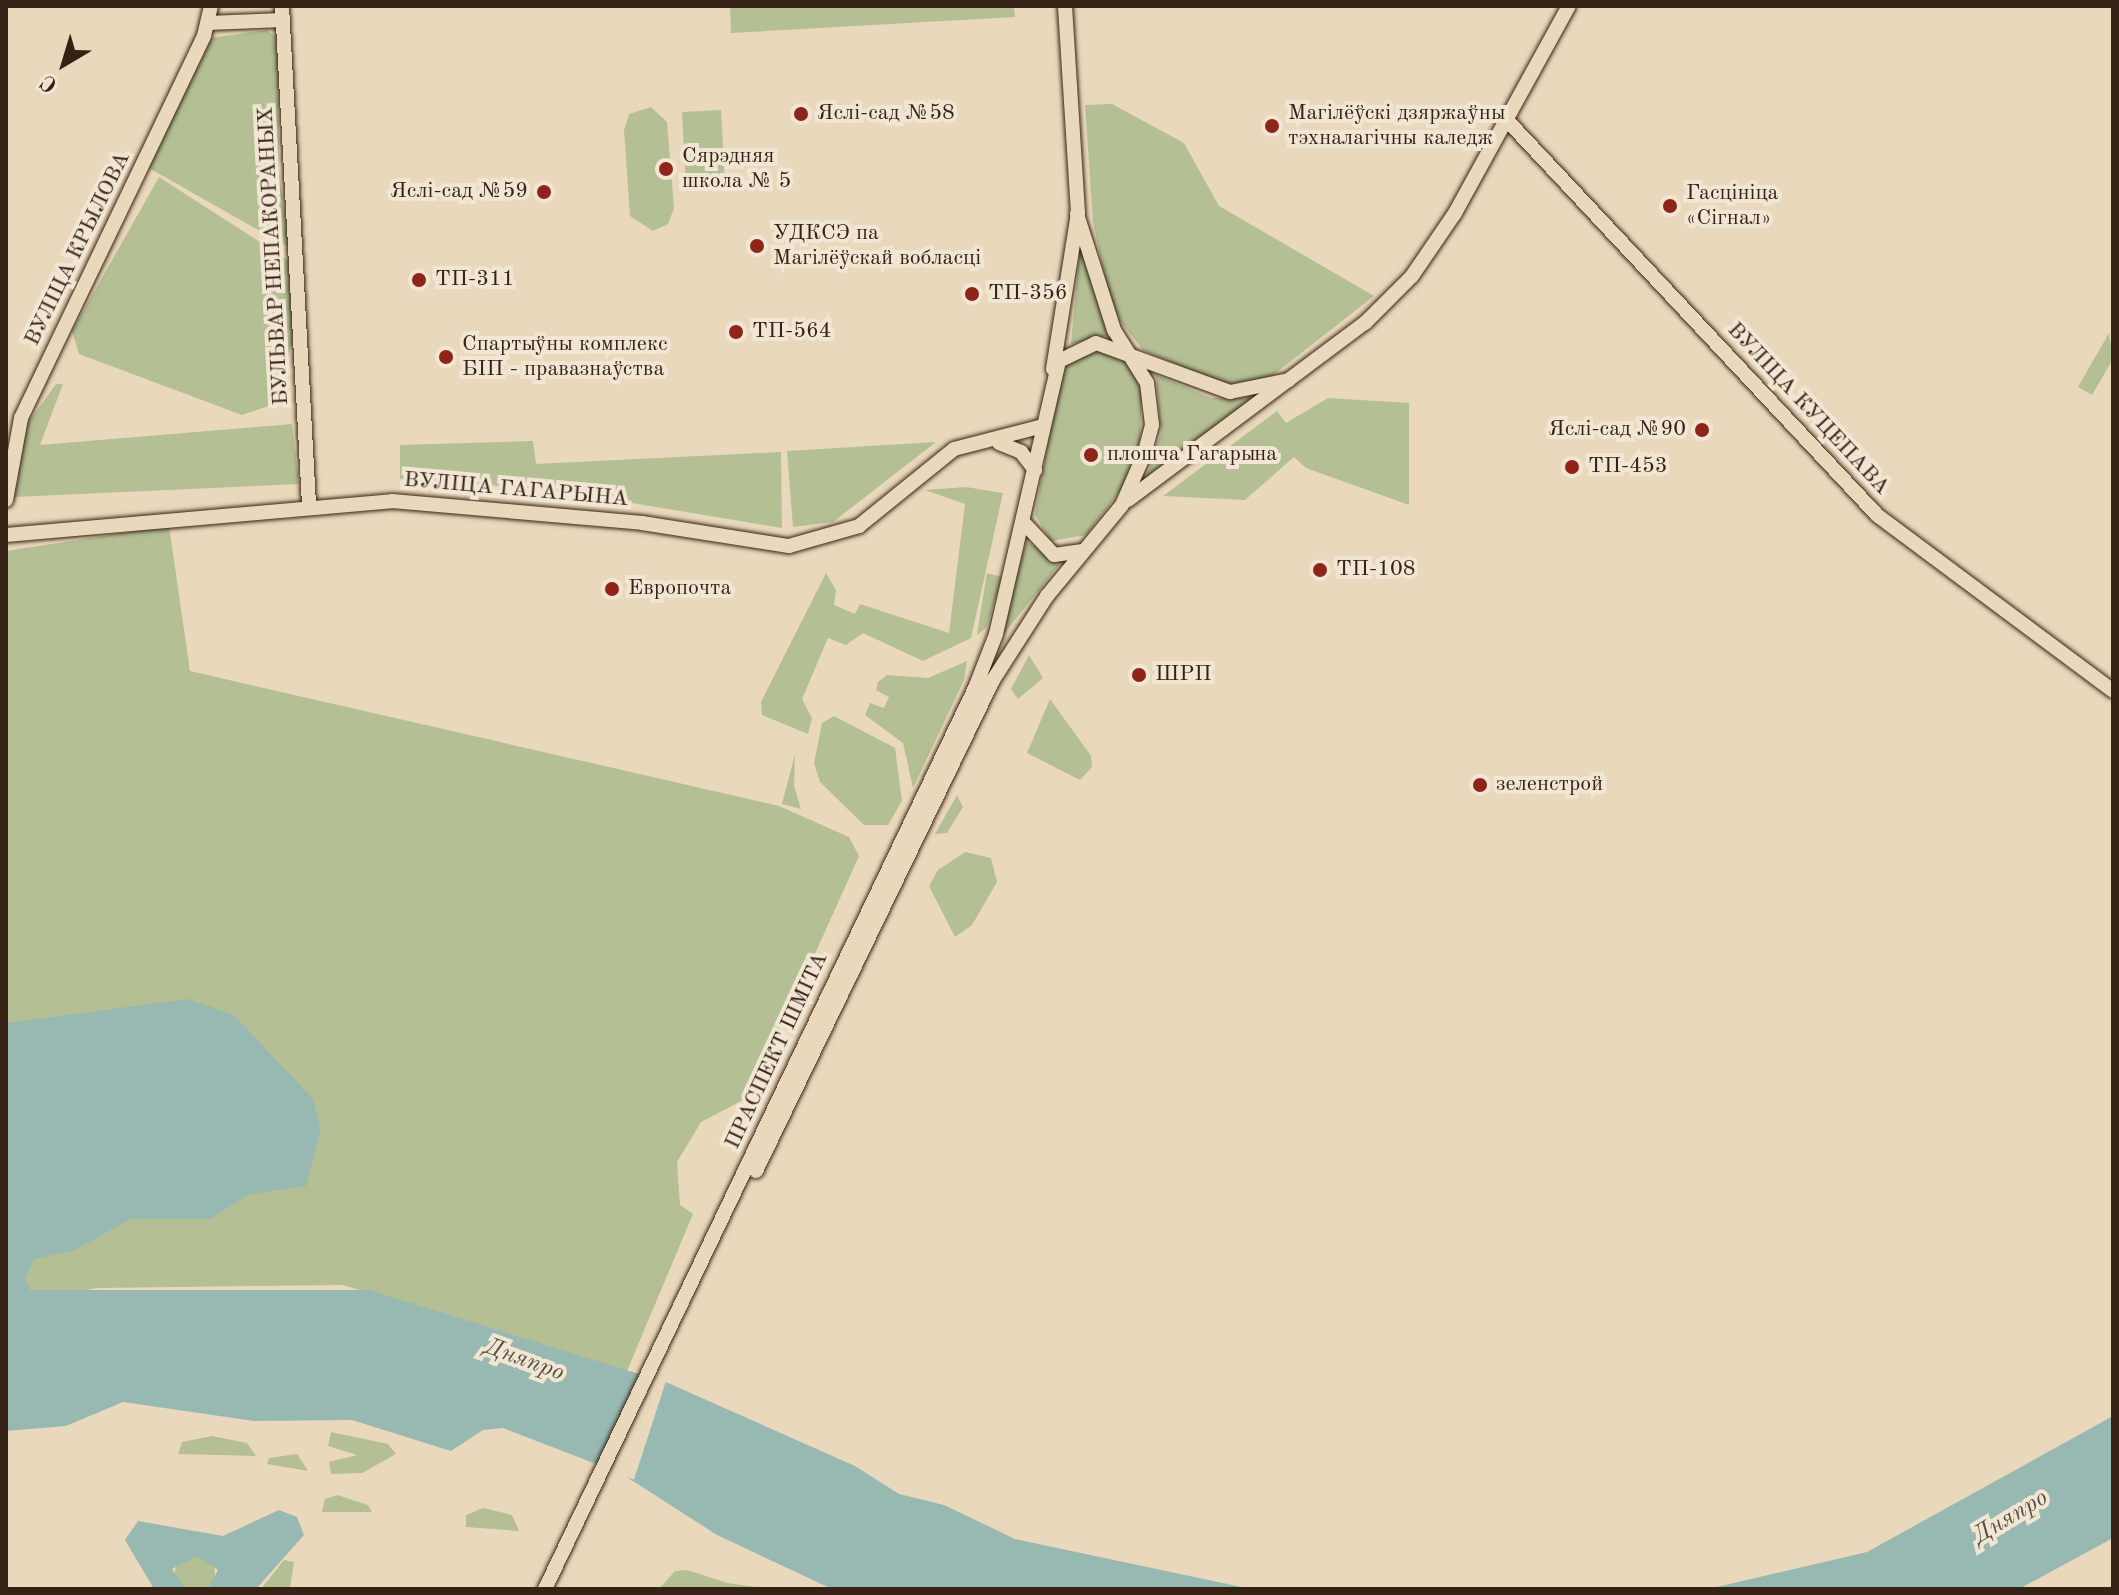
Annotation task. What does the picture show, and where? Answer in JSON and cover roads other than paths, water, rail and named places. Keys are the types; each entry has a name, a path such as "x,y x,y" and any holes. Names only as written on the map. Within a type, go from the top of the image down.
{"main road":[{"name":"ВУЛІЦА КРЫЛОВА","path":"6,500 21,418 209,23 211,6"},
{"path":"1052,377 1077,214 1065,6"},
{"path":"1122,505 1365,323 1412,276 1569,6"},
{"path":"209,23 282,13"},
{"name":"БУЛЬВАР НЕПАКОРАНЫХ","path":"282,13 309,504"},
{"name":"ВУЛІЦА КУЦЕПАВА","path":"1505,118 1877,515 2113,691"},
{"path":"1077,214 1106,309 1147,383 1152,425 1122,505"},
{"path":"1052,377 1081,346 1130,352 1190,383 1230,392 1289,380"},
{"name":"ПРАСПЕКТ ШМІТА","path":"545,1589 568,1551 728,1217 975,688 1024,523 1052,377"},
{"name":"ВУЛІЦА ГАГАРЫНА","path":"6,535 309,504 392,501 519,511 789,546 859,526 954,449 1043,426"},
{"path":"991,441 1013,447 1035,470"},
{"name":"ПРАСПЕКТ ШМІТА","path":"728,1217 993,680 1084,551 1122,505"},
{"path":"1024,523 1054,555 1084,551"},
{"name":"ПРАСПЕКТ ШМІТА","path":"556,1589 568,1551"}],"water":[{"name":"Дняпро","path":"188,999 234,1015 313,1099 321,1130 306,1186 250,1194 210,1219 131,1219 75,1250 34,1259 25,1279 30,1290 369,1290 668,1383 855,1466 899,1494 944,1505 1015,1539 1251,1589 832,1589 717,1535 622,1474 503,1428 483,1430 451,1451 352,1420 254,1421 123,1402 66,1426 6,1431 6,1023"},
{"name":"Дняпро","path":"2113,1416 2113,1538 2019,1589 1708,1589 1867,1552"},
{"path":"279,1510 297,1517 304,1535 256,1589 208,1589 218,1570 197,1556 172,1569 186,1589 154,1589 125,1540 138,1521 223,1536"}],"place":[{"name":"Яслі-сад №58","path":"801,114"},
{"name":"Магілёўскі дзяржаўны тэхналагічны каледж","path":"1272,126"},
{"name":"Сярэдняя школа № 5","path":"666,169"},
{"name":"Яслі-сад №59","path":"544,192"},
{"name":"Гасцініца «Сігнал»","path":"1670,206"},
{"name":"УДКСЭ па Магілёўскай вобласці","path":"757,246"},
{"name":"ТП-311","path":"419,280"},
{"name":"ТП-356","path":"972,294"},
{"name":"ТП-564","path":"736,332"},
{"name":"Спартыўны комплекс БІП - правазнаўства","path":"446,357"},
{"name":"Яслі-сад №90","path":"1702,430"},
{"name":"плошча Гагарына","path":"1091,455"},
{"name":"ТП-453","path":"1572,467"},
{"name":"ТП-108","path":"1320,570"},
{"name":"Европочта","path":"612,589"},
{"name":"ШРП","path":"1139,675"},
{"name":"зеленстрой","path":"1480,785"}]}
